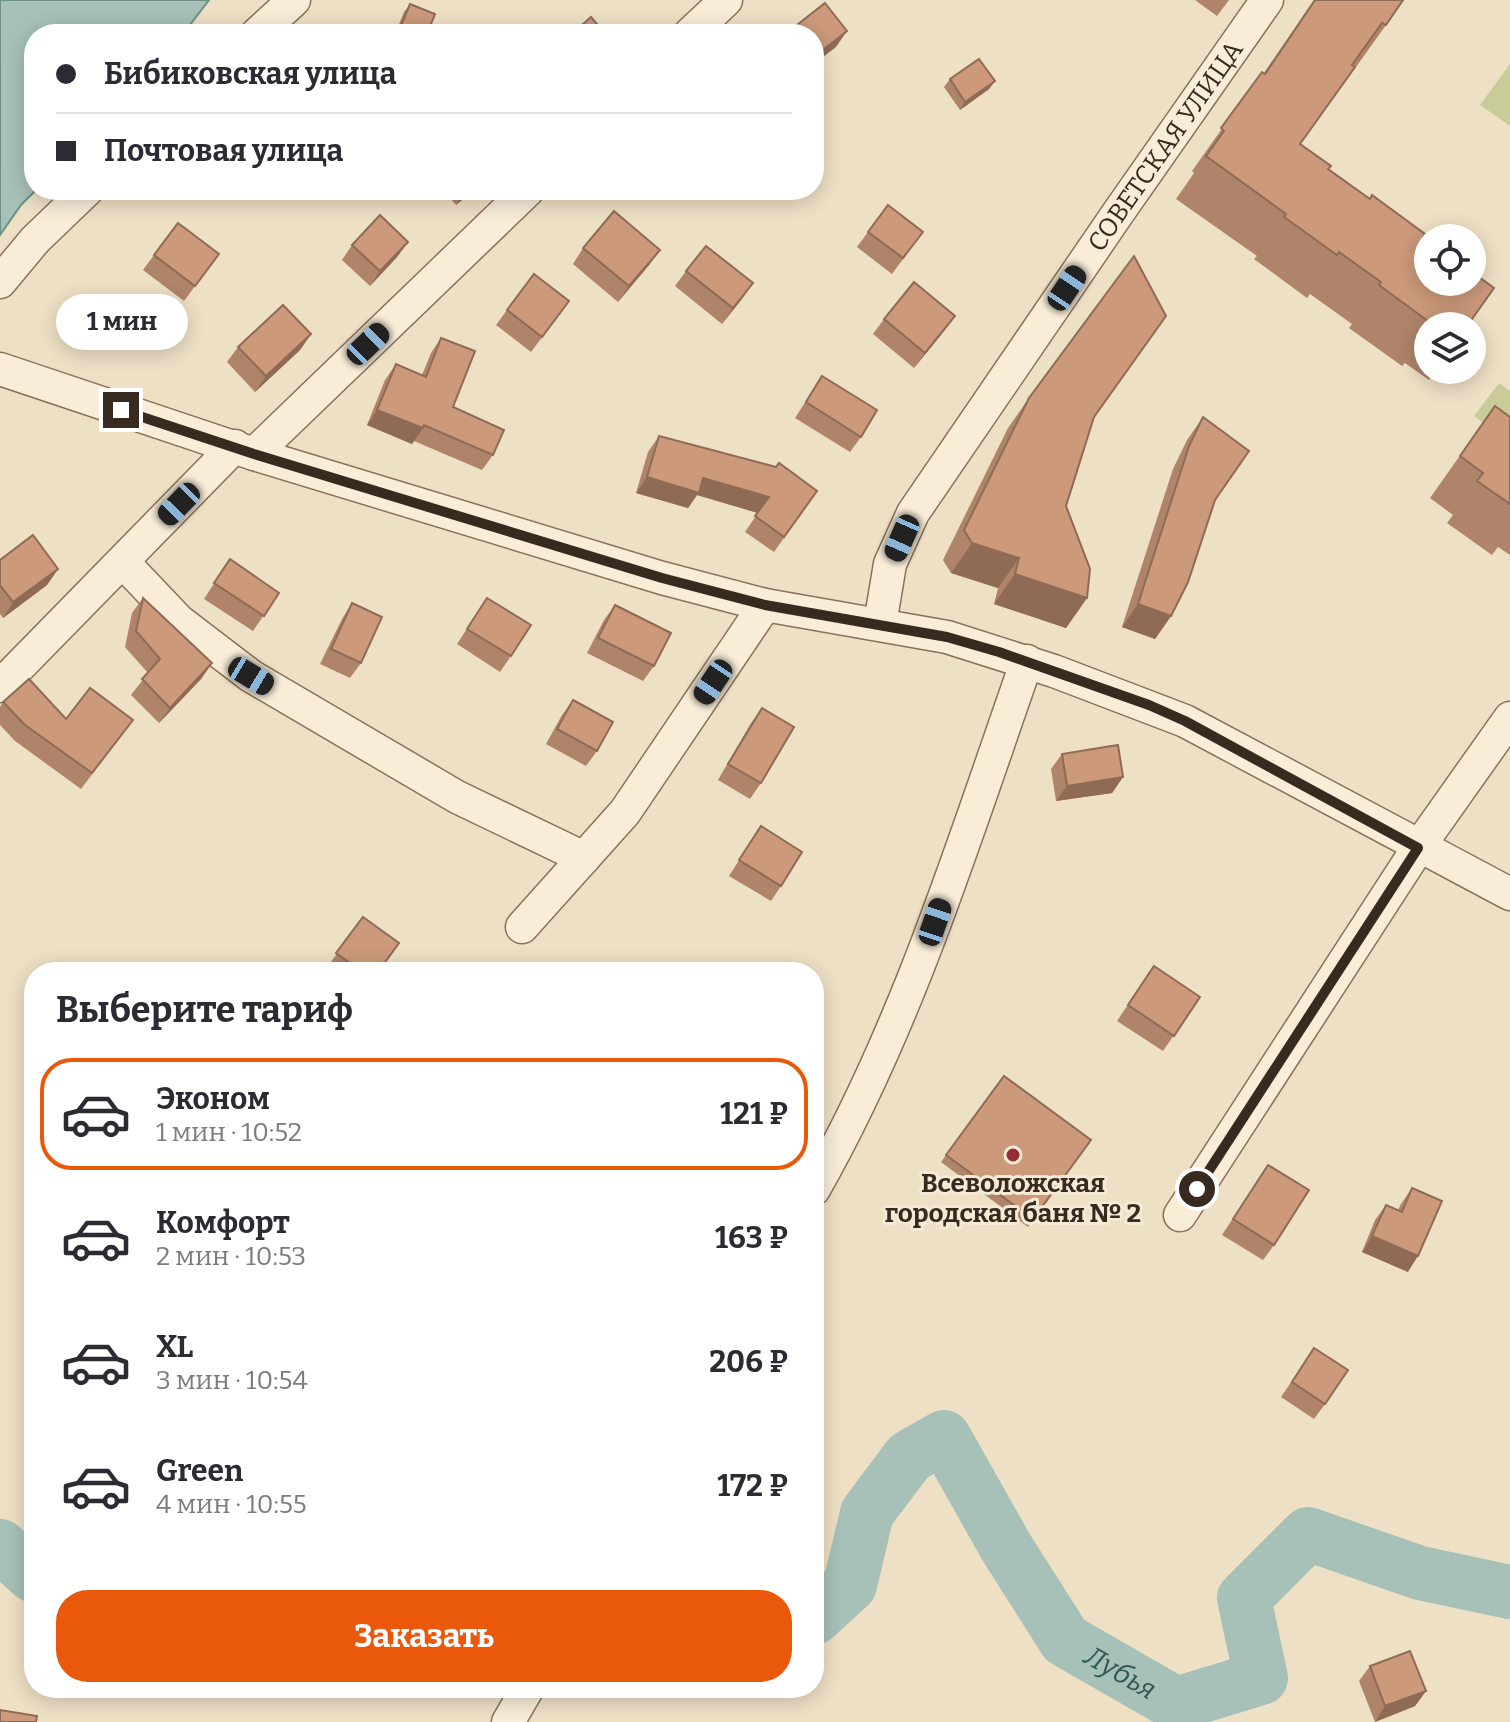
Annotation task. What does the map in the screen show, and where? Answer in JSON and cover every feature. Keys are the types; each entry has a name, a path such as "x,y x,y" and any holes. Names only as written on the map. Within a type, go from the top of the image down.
{"street":[{"path":"268,24 294,0"},
{"path":"701,24 726,0"},
{"name":"СОВЕТСКАЯ УЛИЦА","path":"880,624 890,564 913,513 1267,0"},
{"path":"0,282 35,240 77,200"},
{"path":"0,686 123,562 517,200"},
{"path":"2,373 662,578 765,605 947,637 1027,661 1185,721 1418,848 1510,894"},
{"path":"123,562 179,621 251,676 457,797 584,858"},
{"path":"522,927 625,812 765,605"},
{"path":"824,1172 877,1062 925,951 1027,661"},
{"path":"1180,1215 1418,848 1510,718"},
{"path":"508,1722 522,1698"}],"green space":[{"path":"1510,64 1510,126 1480,105"},
{"path":"1499,383 1510,391 1510,430 1504,438 1474,416"}],"water":[{"path":"0,0 209,0 191,24 24,24 26,200 0,235"}],"building":[{"path":"1315,0 1403,0 1386,25 1382,23 1300,144 1331,166 1328,169 1370,199 1372,195 1414,226 1414,296 1486,296 1486,282 1494,288 1477,312 1416,312 1379,285 1381,282 1284,217 1286,214 1206,156 1224,131 1221,128 1262,72 1265,74"},
{"path":"825,3 847,31 824,49 824,24 798,24"},
{"path":"410,4 435,14 431,24 402,24"},
{"path":"591,17 597,24 583,24"},
{"path":"979,59 995,81 965,102 950,79"},
{"path":"888,205 923,232 903,258 868,232"},
{"path":"614,211 660,250 629,286 583,248"},
{"path":"380,215 408,242 380,271 352,245"},
{"path":"178,223 219,254 195,286 154,255"},
{"path":"706,246 753,283 733,308 686,271"},
{"path":"1134,256 1166,316 1094,417 1066,506 1090,569 1087,598 1015,574 1019,558 972,543 964,530 1029,398"},
{"path":"534,274 569,301 542,337 507,310"},
{"path":"914,282 955,316 925,353 884,319"},
{"path":"283,305 311,334 266,376 238,347"},
{"path":"441,338 475,351 453,407 504,430 493,455 424,425 423,428 377,410 396,364 426,377"},
{"path":"822,376 877,410 861,437 806,402"},
{"path":"1495,406 1510,417 1510,504 1477,481 1483,473 1460,456"},
{"path":"1203,417 1249,451 1215,500 1188,582 1171,616 1138,604 1189,446"},
{"path":"659,436 776,467 779,463 817,491 784,537 755,516 769,497 703,478 699,493 647,477"},
{"path":"33,535 58,569 13,602 0,585 0,560"},
{"path":"230,559 279,593 264,616 214,583"},
{"path":"143,598 212,663 170,708 142,679 160,659 136,631"},
{"path":"487,598 531,625 511,656 467,629"},
{"path":"352,603 382,617 361,663 331,649"},
{"path":"615,605 671,633 654,666 598,638"},
{"path":"29,679 66,719 90,688 133,720 92,773 25,725 3,702"},
{"path":"573,700 613,722 597,751 557,729"},
{"path":"762,708 794,727 761,783 728,764"},
{"path":"1118,745 1123,777 1067,786 1062,754"},
{"path":"761,826 802,852 781,886 739,860"},
{"path":"363,917 399,943 385,962 348,962 336,953"},
{"path":"1154,966 1200,997 1174,1036 1128,1005"},
{"name":"Всеволожская городская баня № 2","path":"1004,1076 1091,1140 1033,1219 946,1155"},
{"path":"1268,1165 1309,1190 1274,1245 1233,1219"},
{"path":"1412,1188 1442,1201 1418,1256 1372,1236 1386,1205 1402,1212"},
{"path":"1314,1348 1348,1370 1325,1404 1292,1382"},
{"path":"1410,1651 1426,1691 1385,1706 1370,1666"},
{"path":"0,1710 37,1716 36,1722 0,1722"}],"waterway":[{"name":"Лубья","path":"824,1609 850,1585 867,1513 909,1457 944,1437 1006,1547 1065,1640 1176,1704 1261,1678 1244,1598 1308,1534 1420,1573 1510,1592"},
{"name":"Лубья","path":"0,1546 24,1567"}],"place":[{"name":"Всеволожская городская баня № 2","path":"1013,1155"}],"route":[{"path":"121,410 254,454 662,578 765,605 947,637 999,652 1149,705 1185,721 1418,848 1197,1189"}]}
